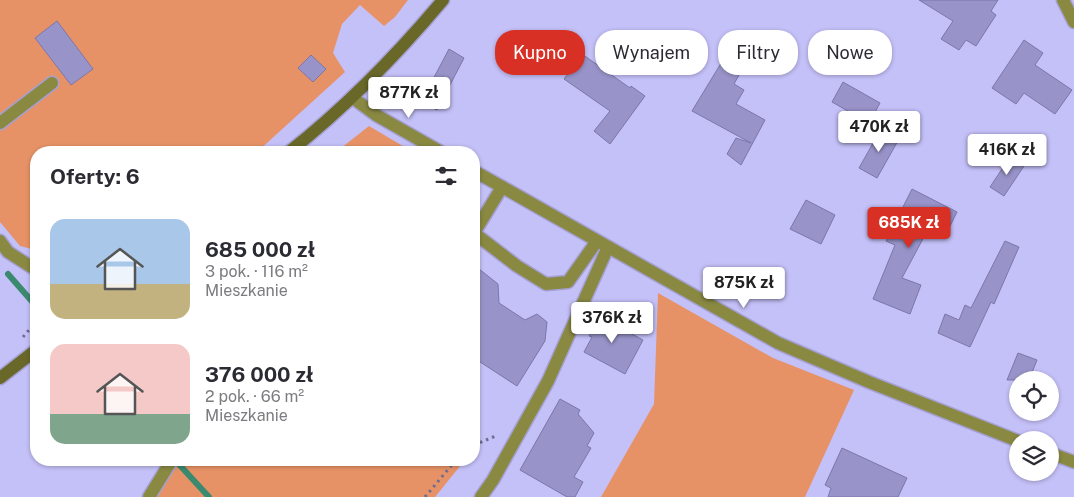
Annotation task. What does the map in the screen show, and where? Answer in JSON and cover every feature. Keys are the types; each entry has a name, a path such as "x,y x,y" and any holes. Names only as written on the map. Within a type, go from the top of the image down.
{"main road":[{"path":"296,146 353,98 380,71 443,0"},
{"path":"0,378 30,355"}],"street":[{"path":"1063,0 1074,22"},
{"path":"0,123 52,83"},
{"path":"353,98 376,115 430,146"},
{"path":"480,174 778,343 869,382 1009,437"},
{"path":"480,223 502,187"},
{"path":"480,238 517,266 546,284 568,282 602,244"},
{"path":"0,242 8,252 30,266"},
{"path":"481,497 493,480 548,381 602,244"},
{"path":"1059,456 1074,462"},
{"path":"149,497 168,466"}],"path":[{"path":"425,497 451,466"}],"shaded area":[{"path":"0,0 408,0 395,17 384,26 360,5 342,24 333,53 345,72 264,146 30,146 30,248 20,246 0,222"},
{"path":"369,126 403,146 344,146"},
{"path":"658,293 773,358 854,390 805,497 601,497 654,404"},
{"path":"172,466 460,466 435,497 153,497"}],"building":[{"path":"919,0 998,0 991,11 996,15 976,46 966,40 959,50 941,39 953,21"},
{"path":"57,21 93,69 71,85 35,38"},
{"path":"1024,40 1043,53 1035,65 1072,90 1055,114 1024,93 1016,104 992,88"},
{"path":"449,49 464,58 437,110 421,102"},
{"path":"311,55 326,69 313,82 298,68"},
{"path":"585,56 595,63 595,75 612,75 645,96 610,144 594,131 610,111 564,79 567,75 585,75"},
{"path":"718,68 718,75 739,75 734,84 744,90 736,104 765,120 741,165 727,154 736,138 751,143 692,111"},
{"path":"843,82 880,103 869,123 832,102"},
{"path":"881,129 899,139 877,178 859,168"},
{"path":"1010,157 1024,166 1004,196 990,187"},
{"path":"912,189 957,212 949,228 933,220 902,278 921,285 910,314 873,299 895,245 886,241"},
{"path":"806,200 835,215 821,244 790,229"},
{"path":"1005,241 1019,247 994,304 991,302 970,347 938,333 945,314 959,320 965,305 971,308"},
{"path":"480,270 498,284 499,303 525,320 537,314 547,322 545,341 517,386 480,362"},
{"path":"594,313 643,340 625,374 584,352 592,337 589,336 592,331 586,328"},
{"path":"1018,353 1037,360 1033,371 1011,371"},
{"path":"560,399 580,410 578,414 594,433 587,446 591,448 574,477 583,482 575,497 567,497 520,470"},
{"path":"842,448 907,478 898,497 828,497 831,488 825,485"}],"waterway":[{"path":"8,274 30,299"},
{"path":"181,466 209,497"}]}
